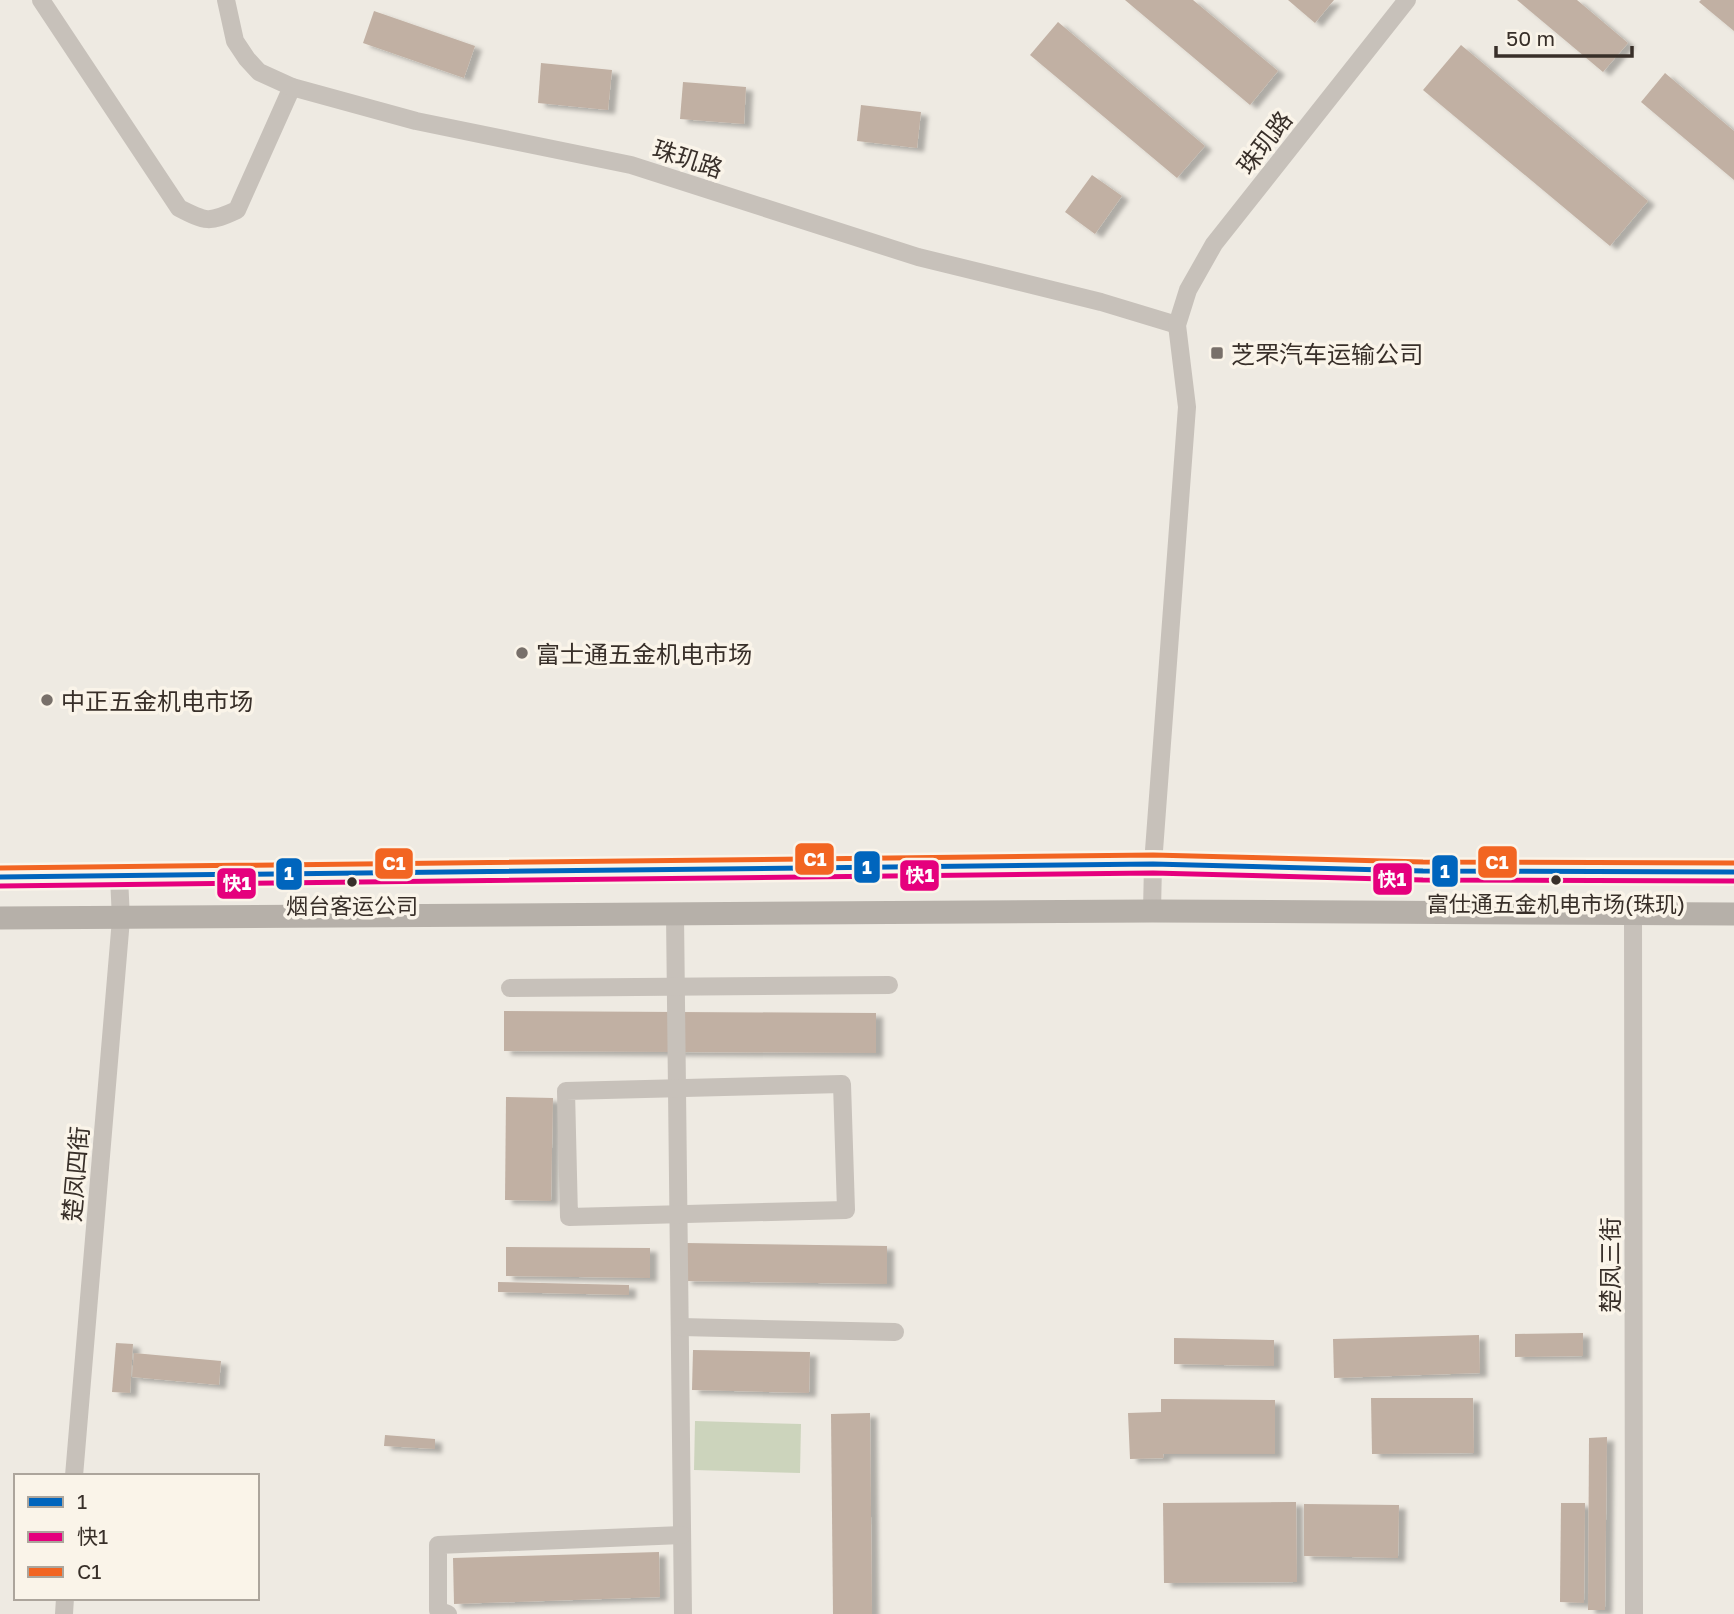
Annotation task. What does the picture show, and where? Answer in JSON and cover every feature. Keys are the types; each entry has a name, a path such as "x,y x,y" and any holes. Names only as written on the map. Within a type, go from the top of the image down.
{"main road":[{"path":"0,877 1153,864 1423,871 1734,872"},
{"path":"0,918 1152,911 1734,914"}],"street":[{"path":"41,0 179,208 198,218 215,220 237,210 292,88"},
{"name":"珠玑路","path":"226,0 235,41 247,59 259,72 292,88 415,121 631,166 918,257 1101,302 1177,325"},
{"name":"珠玑路","path":"1152,911 1175,540 1187,407 1177,325 1192,281 1214,244 1407,0"},
{"name":"楚凤四街","path":"74,1474 121,919 119,877"},
{"path":"675,915 683,1614"},
{"name":"楚凤三街","path":"1633,915 1634,1614"},
{"path":"510,988 889,985"},
{"path":"842,1084 846,1210 679,1214 569,1217 566,1091 842,1084"},
{"path":"681,1327 895,1332"},
{"path":"449,1614 438,1610 438,1545 682,1535"}],"green space":[{"path":"695,1421 801,1424 800,1473 694,1470"}],"building":[{"path":"1125,0 1193,0 1278,71 1250,105"},
{"path":"1288,0 1334,0 1315,23"},
{"path":"1517,0 1577,0 1628,43 1603,72"},
{"path":"1734,0 1734,31 1699,2"},
{"path":"374,11 475,46 464,78 363,43"},
{"path":"1058,22 1205,146 1177,178 1030,55"},
{"path":"1461,45 1648,201 1610,246 1423,90"},
{"path":"541,63 612,70 608,110 538,103"},
{"path":"1665,73 1734,131 1734,180 1641,102"},
{"path":"683,82 746,87 744,124 680,119"},
{"path":"861,105 921,112 917,148 857,141"},
{"path":"1092,175 1122,196 1095,234 1065,212"},
{"path":"504,1011 876,1013 876,1053 504,1051"},
{"path":"506,1097 553,1098 551,1201 505,1200"},
{"path":"686,1243 887,1246 887,1284 685,1281"},
{"path":"506,1247 650,1248 650,1278 506,1276"},
{"path":"498,1282 629,1285 629,1295 498,1292"},
{"path":"1583,1333 1583,1356 1515,1357 1515,1334"},
{"path":"1479,1335 1480,1373 1334,1378 1333,1339"},
{"path":"1174,1338 1274,1340 1274,1366 1174,1364"},
{"path":"116,1343 133,1344 130,1393 112,1392"},
{"path":"693,1350 810,1352 809,1393 692,1390"},
{"path":"134,1353 221,1361 219,1385 132,1377"},
{"path":"1371,1398 1473,1398 1474,1453 1372,1454"},
{"path":"1161,1399 1275,1400 1275,1454 1163,1454 1164,1458 1130,1459 1128,1413 1161,1412"},
{"path":"870,1413 872,1614 833,1614 831,1414"},
{"path":"385,1435 435,1439 435,1449 384,1446"},
{"path":"1607,1437 1605,1610 1588,1610 1589,1438"},
{"path":"1296,1502 1297,1582 1164,1583 1163,1503"},
{"path":"1561,1503 1585,1503 1584,1603 1560,1602"},
{"path":"1304,1504 1399,1505 1398,1558 1304,1556"},
{"path":"659,1552 660,1597 454,1604 453,1558"}],"transit line":[{"name":"C1","path":"0,868 1153,855 1423,862 1734,863"},
{"name":"1","path":"0,877 1153,864 1423,871 1734,872"},
{"name":"快1","path":"0,886 1153,873 1423,880 1734,881"}],"place":[{"name":"芝罘汽车运输公司","path":"1217,353"},
{"name":"富士通五金机电市场","path":"522,653"},
{"name":"中正五金机电市场","path":"47,700"},
{"name":"富仕通五金机电市场(珠玑)","path":"1556,880"},
{"name":"烟台客运公司","path":"352,882"}]}
